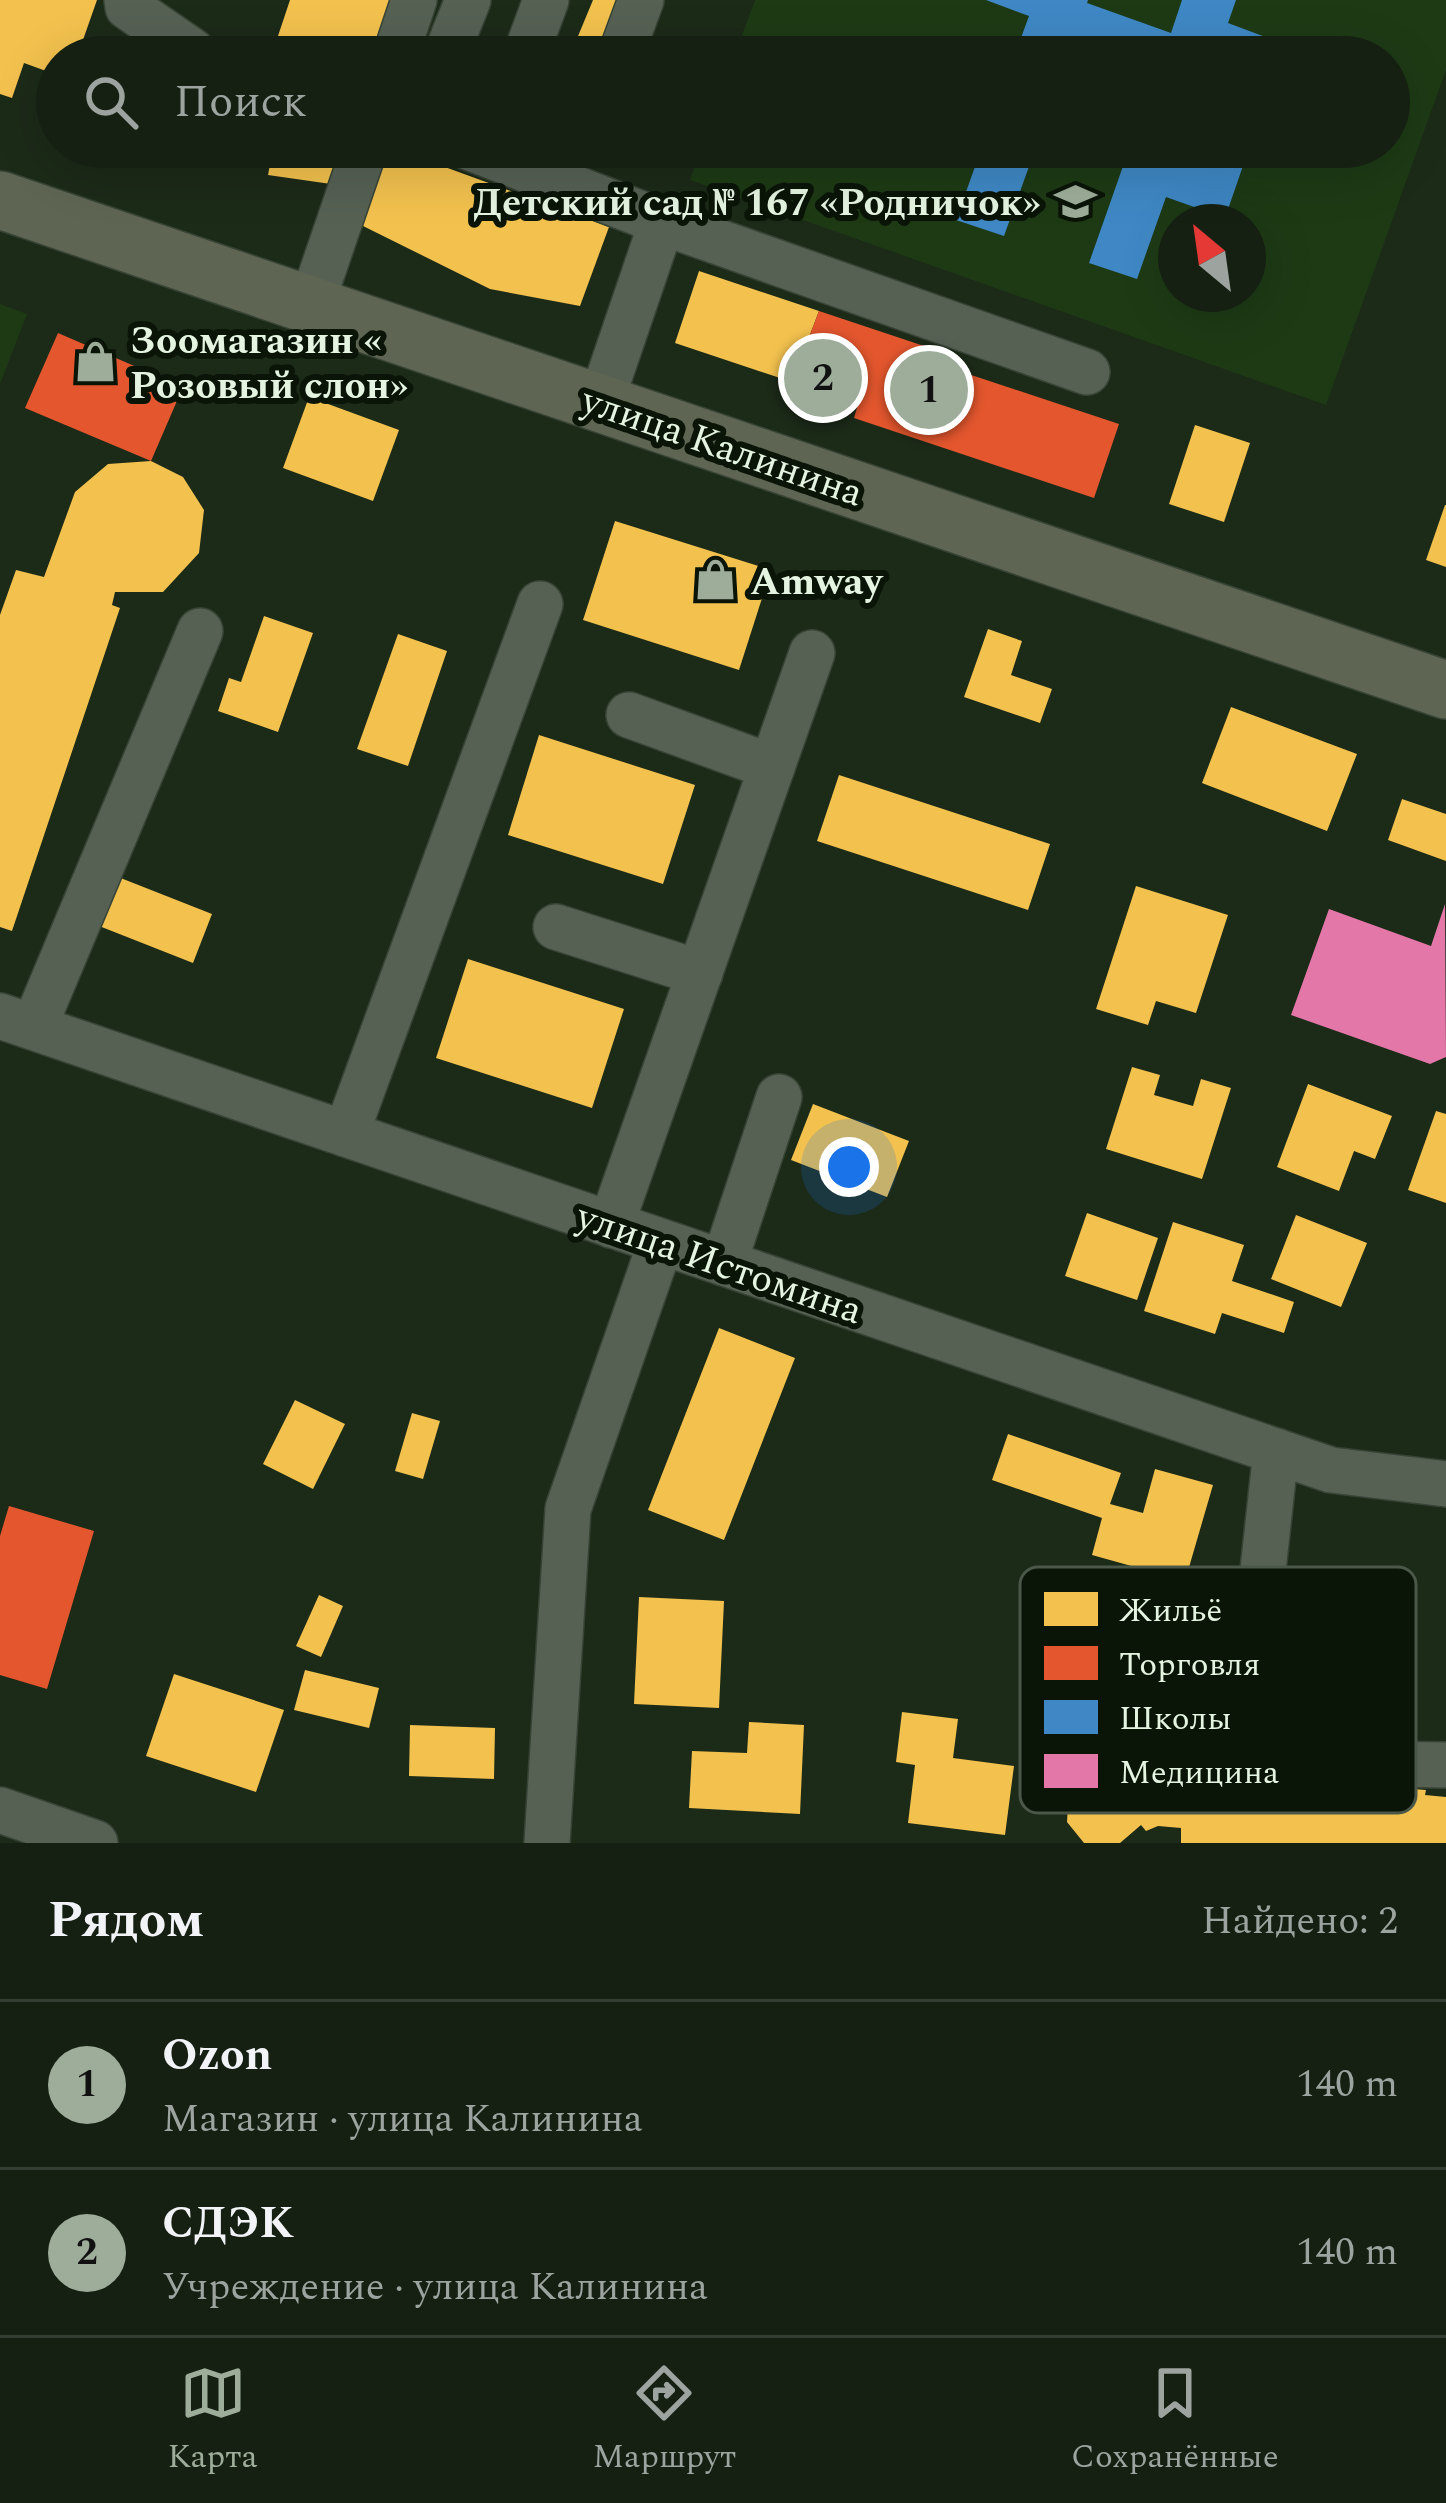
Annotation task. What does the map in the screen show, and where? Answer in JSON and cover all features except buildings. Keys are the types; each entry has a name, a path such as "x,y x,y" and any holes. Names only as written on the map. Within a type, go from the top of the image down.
{"main road":[{"name":"улица Калинина","path":"0,200 1446,690"}],"street":[{"path":"128,0 128,7 169,36"},
{"path":"402,36 415,0"},
{"path":"454,36 468,0"},
{"path":"533,36 546,0"},
{"path":"628,36 641,0"},
{"path":"311,305 357,168"},
{"path":"522,168 1087,372"},
{"path":"600,404 662,222"},
{"path":"346,1134 540,604"},
{"path":"17,1022 200,631"},
{"path":"611,1225 812,653"},
{"path":"629,715 772,767"},
{"path":"556,927 700,973"},
{"name":"улица Истомина","path":"17,1022 1331,1470 1446,1484"},
{"path":"724,1263 779,1097"},
{"path":"547,1843 568,1509 661,1242"},
{"path":"1263,1567 1276,1451"},
{"path":"1416,1765 1446,1766"},
{"path":"0,1810 95,1843"}],"shaded area":[{"name":"Детский сад № 167 «Родничок»","path":"755,0 1446,0 1446,70 1326,405 690,180 694,168 1410,168 1410,36 742,36"},
{"path":"0,304 27,314 0,384"}],"place":[{"name":"Детский сад № 167 «Родничок»","path":"1075,201"},
{"name":"Зоомагазин « Розовый слон»","path":"96,361"},
{"name":"СДЭК","path":"823,378"},
{"name":"Ozon","path":"929,390"},
{"name":"Amway","path":"716,580"}]}
